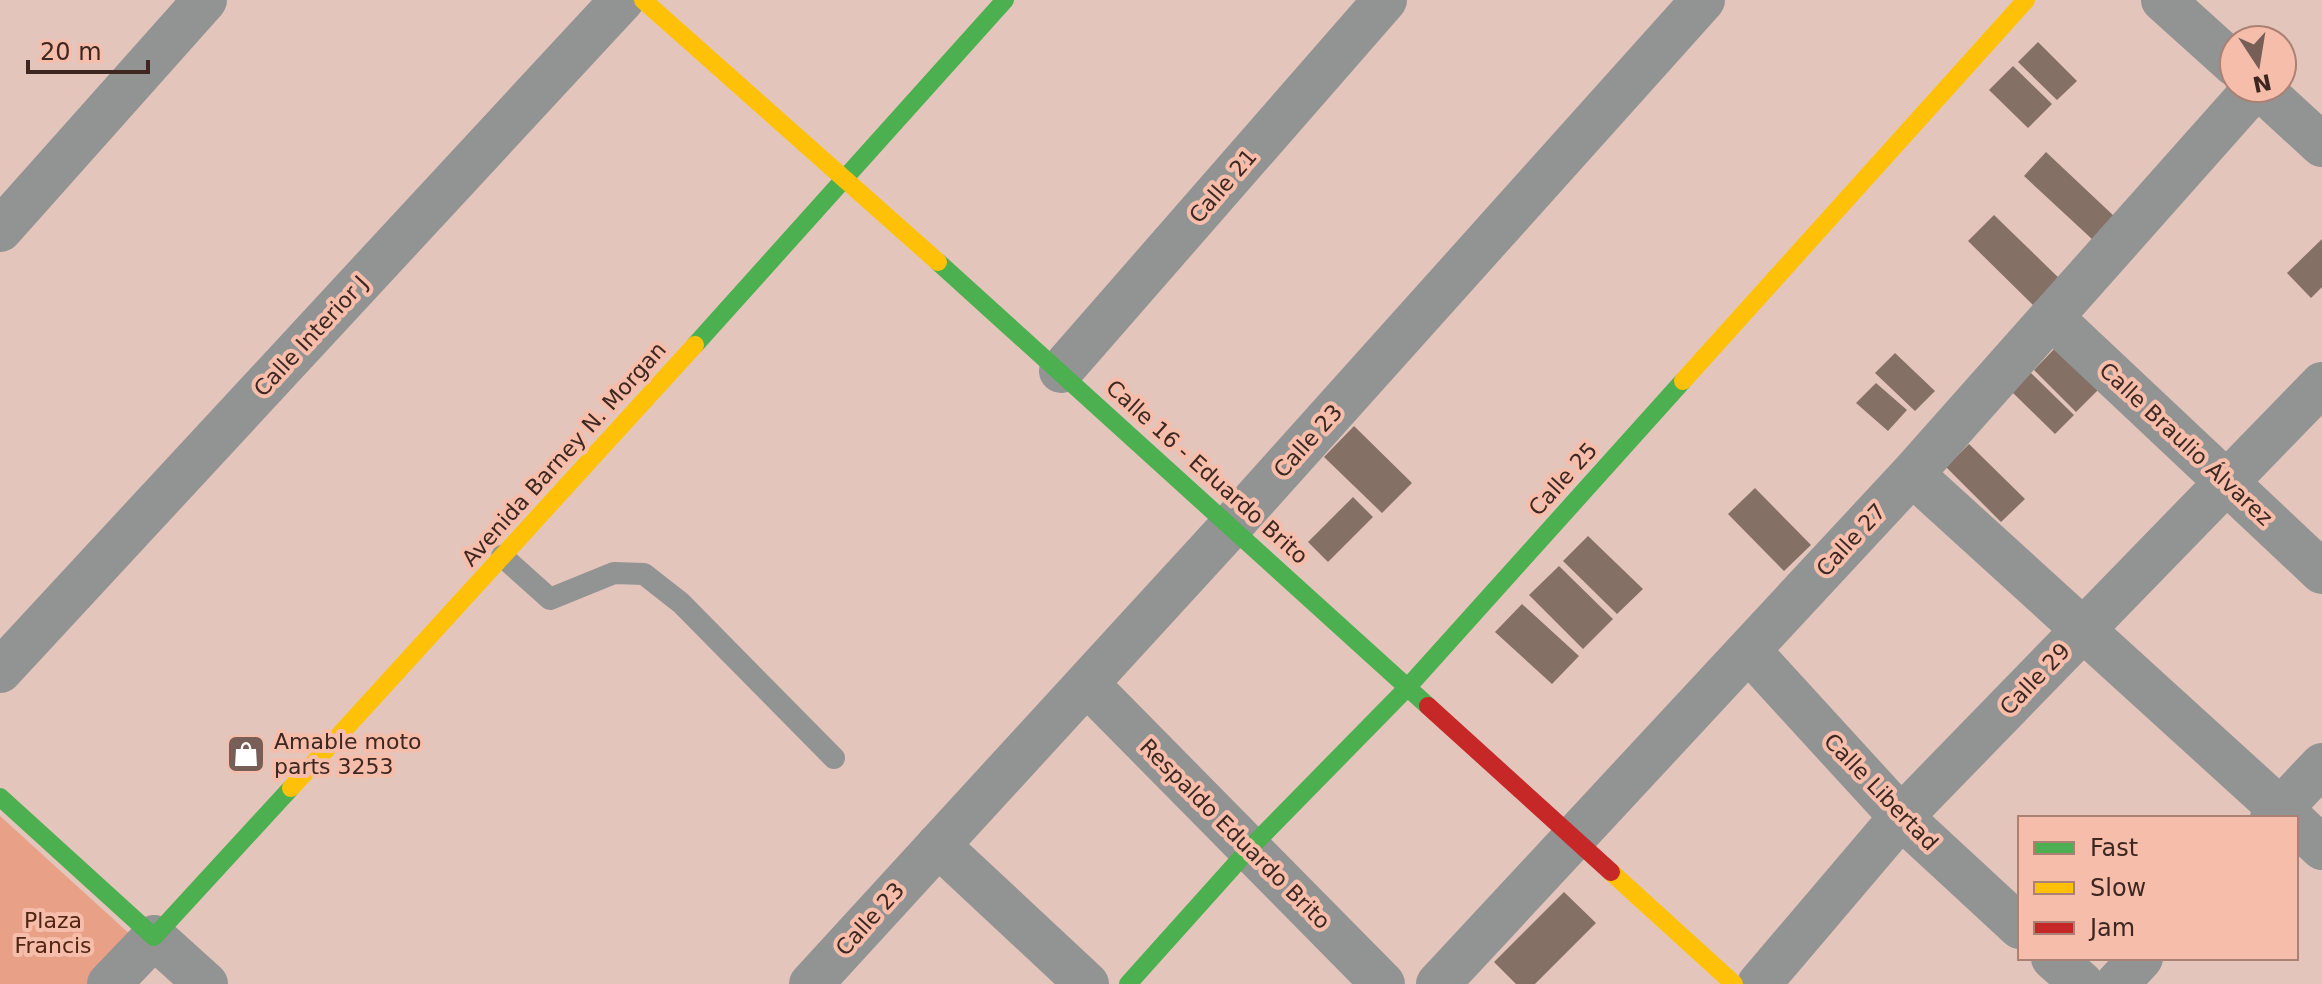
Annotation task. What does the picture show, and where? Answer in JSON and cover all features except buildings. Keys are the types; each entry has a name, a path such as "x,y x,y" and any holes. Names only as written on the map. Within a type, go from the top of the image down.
{"street":[{"path":"0,230 205,0"},
{"name":"Calle Interior J","path":"0,671 622,0"},
{"name":"Calle 16 - Eduardo Brito","path":"643,0 844,183 1061,371 1734,984"},
{"name":"Avenida Barney N. Morgan","path":"154,937 844,183 1005,0"},
{"name":"Calle 21","path":"1061,371 1385,0"},
{"name":"Calle 23","path":"811,984 1231,526 1703,0"},
{"name":"Calle 25","path":"1128,984 1250,848 1407,688 2026,0"},
{"path":"2163,0 2218,50"},
{"name":"Calle 27","path":"1438,984 1912,474 2244,104"},
{"path":"2276,104 2322,145"},
{"name":"Calle Braulio Álvarez","path":"2051,317 2322,572"},
{"name":"Calle 29","path":"1759,984 1901,817 2322,384"},
{"path":"1912,474 2284,816"},
{"name":"Calle Libertad","path":"1749,651 1901,817 2018,925"},
{"name":"Respaldo Eduardo Brito","path":"1087,684 1383,984"},
{"path":"2286,816 2322,765"},
{"path":"0,797 206,984"},
{"path":"2298,828 2322,848"},
{"path":"938,845 1087,984"},
{"path":"109,984 154,937"},
{"path":"2055,960 2082,984"},
{"path":"2117,984 2139,960"}],"lane":[{"path":"502,556 550,599 614,573 644,574 681,603 834,758"}],"green space":[{"name":"Plaza Francis","path":"0,816 134,938 91,984 0,984"}],"traffic: fast":[{"path":"695,345 1005,0"},
{"path":"938,262 1428,706"},
{"path":"1128,984 1250,848 1407,688 1683,381"},
{"path":"0,797 154,937 291,788"}],"traffic: slow":[{"path":"643,0 938,262"},
{"path":"1683,381 2026,0"},
{"path":"291,788 695,345"},
{"path":"1611,872 1734,984"}],"traffic: jam":[{"path":"1428,706 1611,872"}],"place":[{"name":"Amable moto parts 3253","path":"246,754"}]}
